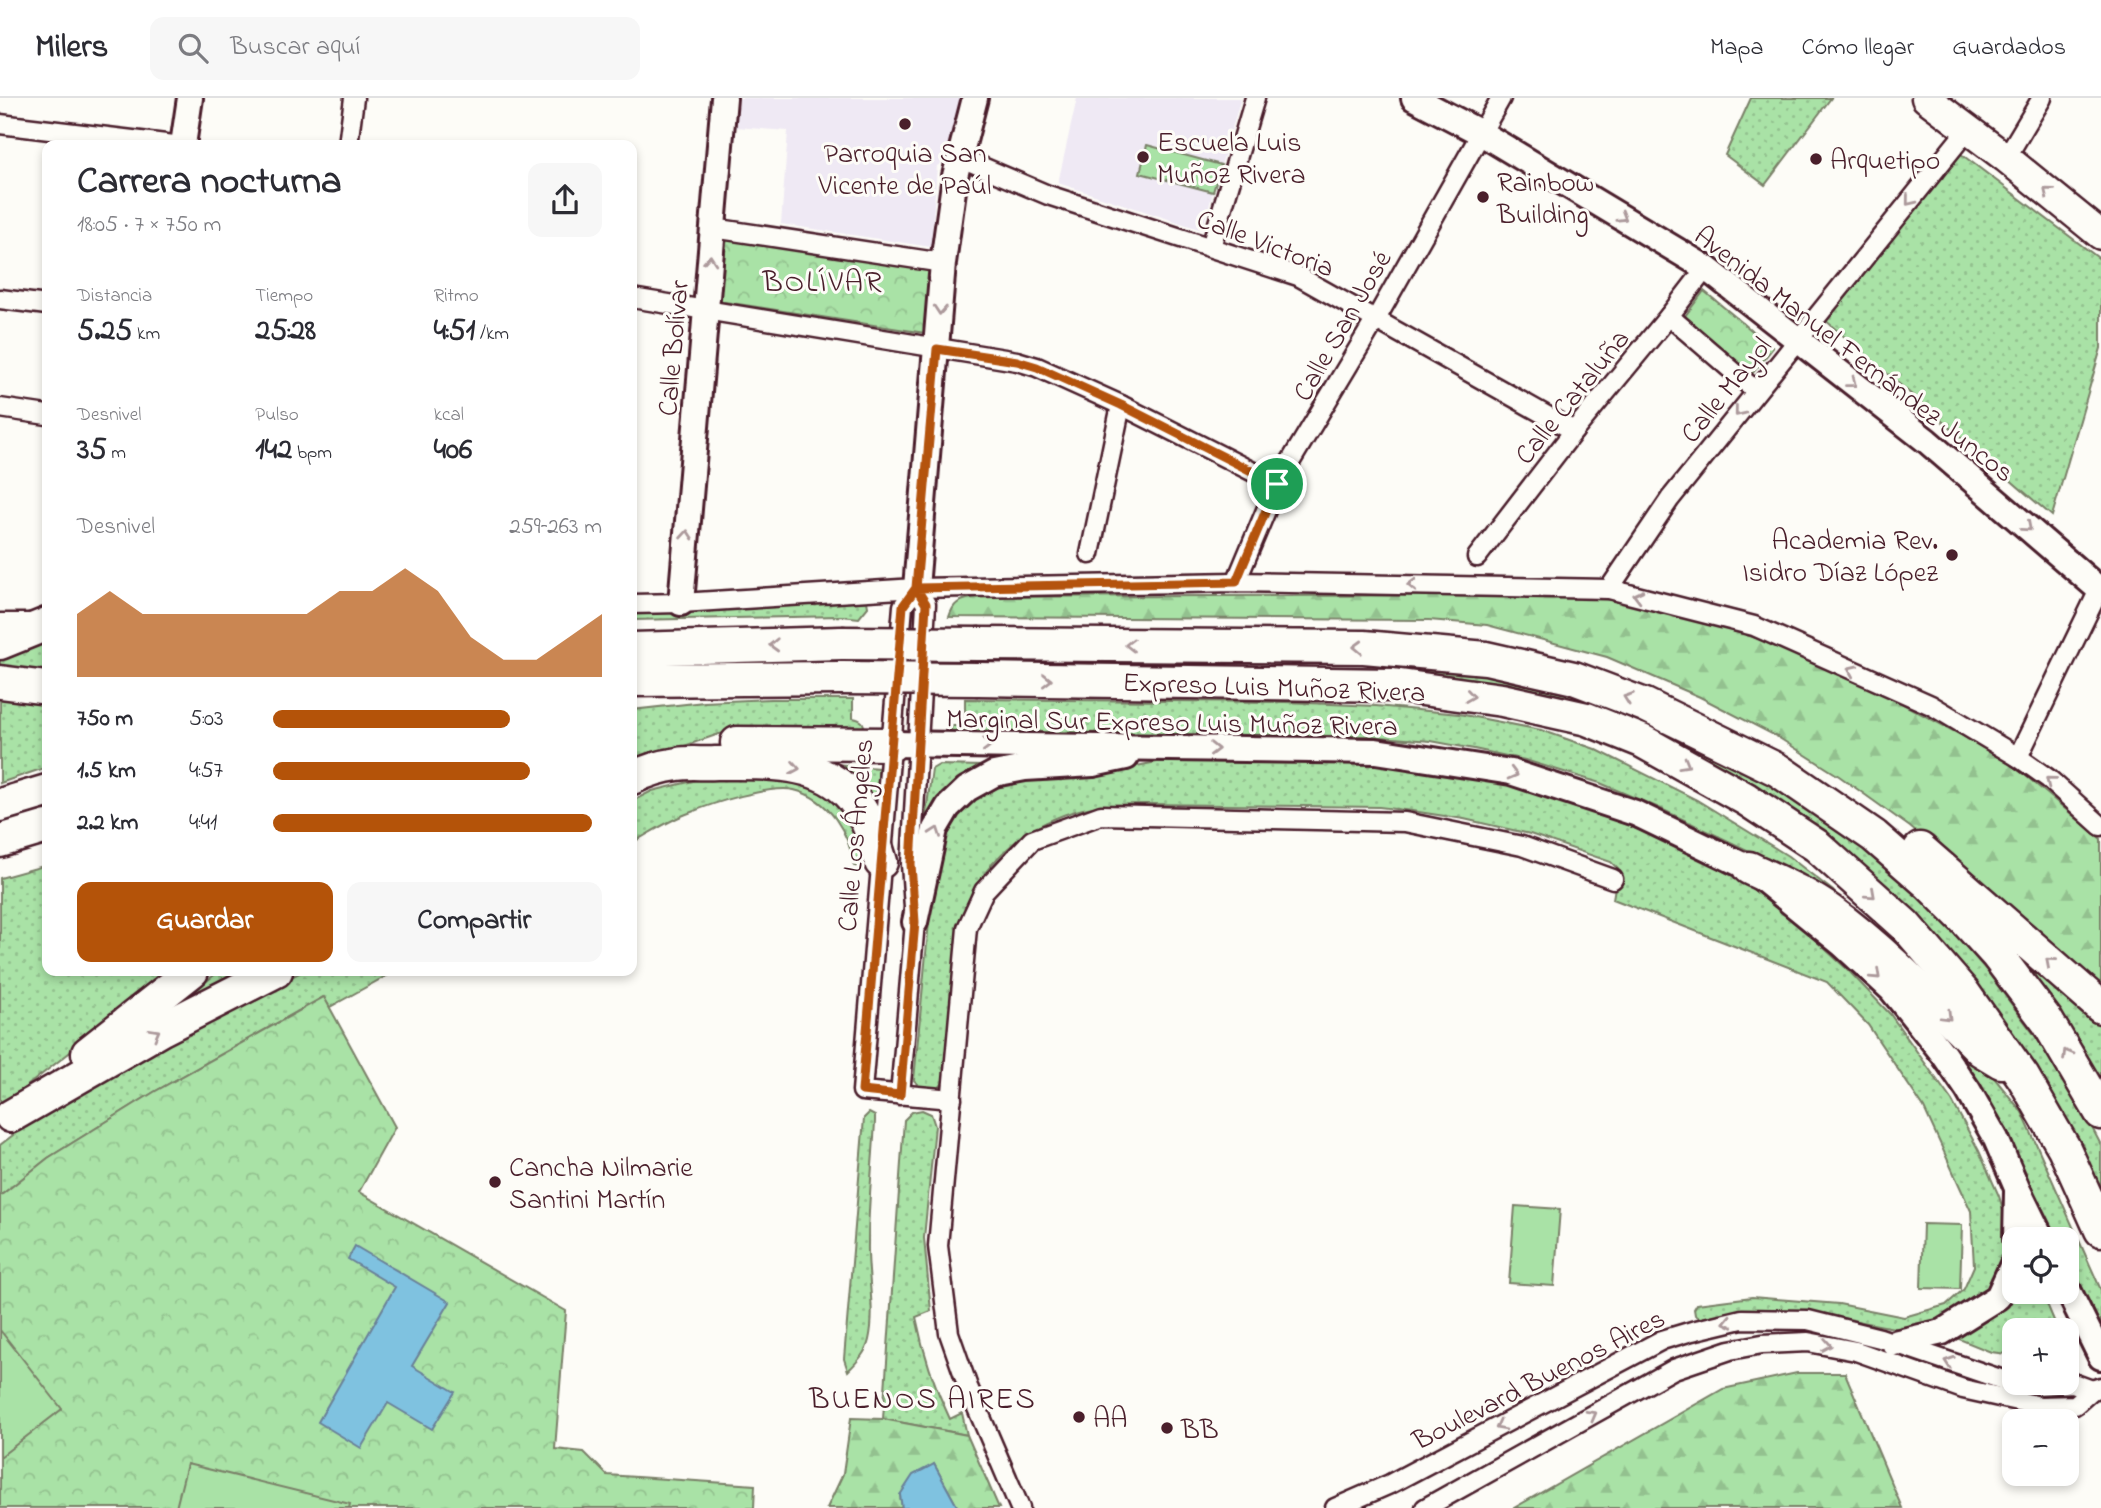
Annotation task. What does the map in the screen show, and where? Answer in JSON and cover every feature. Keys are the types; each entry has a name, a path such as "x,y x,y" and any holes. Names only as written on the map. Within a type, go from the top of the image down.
{"highway":[{"path":"0,643 42,625"},
{"name":"Expreso Luis Muñoz Rivera","path":"637,649 842,643 1364,647 1486,658 1574,678 1645,705 1778,770 1874,836 1929,884 1997,955 2046,1021 2101,1113"},
{"name":"Expreso Luis Muñoz Rivera","path":"637,681 840,677 1392,685 1502,700 1587,719 1642,741 1746,799 1817,846 1905,925 1963,992 2023,1076 2064,1148 2101,1230"},
{"path":"637,699 666,696 725,678"},
{"path":"0,682 40,687"},
{"path":"637,788 678,764 717,747 738,743 905,744"},
{"path":"637,776 678,764 769,764 817,772 846,791 857,803 870,827 881,862"},
{"path":"1778,770 1817,776 1847,792 1925,853 2101,1007"},
{"path":"0,805 42,792"},
{"path":"0,841 42,828"},
{"path":"0,859 42,851"},
{"path":"1749,868 1828,909 1870,942 1981,1050 2023,1076"},
{"path":"6,1120 186,976"},
{"path":"6,1120 162,1029 266,976"}],"main road":[{"path":"1926,98 2101,235"}],"street":[{"path":"184,140 190,98"},
{"path":"349,140 354,98"},
{"name":"Calle Bolívar","path":"681,603 724,98"},
{"name":"Calle Los Ángeles","path":"916,588 926,604 905,744 881,862 862,1091 900,1095 915,922 905,744 903,606 916,588 943,263 955,176 975,98"},
{"path":"1211,247 1255,98"},
{"name":"Avenida Manuel Fernández Juncos","path":"1414,98 1481,133 1706,268 1927,442 2100,589"},
{"name":"Calle San José","path":"1236,582 1277,484 1376,319 1501,98"},
{"path":"2006,158 2042,98"},
{"path":"0,124 133,140"},
{"name":"Calle Mayol","path":"1609,589 1670,499 1968,129"},
{"name":"Calle Victoria","path":"959,158 1048,195 1298,276 1574,431"},
{"path":"713,228 943,263"},
{"name":"Calle Cataluña","path":"1477,557 1574,431 1706,268"},
{"path":"0,299 42,305"},
{"path":"637,299 1017,361 1037,367 1121,405 1277,484"},
{"path":"1669,316 1756,391"},
{"path":"1090,555 1121,405"},
{"path":"0,408 42,414"},
{"path":"637,604 916,588 1236,582 1609,589 1754,626 1931,705 2018,757 2049,779 2101,826"},
{"path":"2018,757 2100,589"},
{"path":"0,624 42,623"},
{"name":"Marginal Sur Expreso Luis Muñoz Rivera","path":"905,744 1376,751 1511,772 1635,813 1749,868 1842,944 1892,990 1968,1090 1996,1139 2036,1227"},
{"path":"915,922 935,830 948,807 967,789 994,774 1093,764 1167,748"},
{"path":"1020,1508 968,1387 949,1333 938,1246 967,928 984,891 1032,840 1101,816 1405,822 1522,846 1613,879"},
{"path":"900,1095 952,1099"},
{"path":"2016,1227 2017,1188"},
{"path":"1894,1343 1942,1332 1998,1297 2002,1288"},
{"path":"2075,1304 2101,1357"},
{"name":"Boulevard Buenos Aires","path":"1335,1508 1390,1484 1662,1340 1742,1319 1808,1320 1894,1343 2002,1380"},
{"path":"1692,1331 1703,1359"},
{"path":"1662,1340 1675,1369"},
{"name":"Boulevard Buenos Aires","path":"1425,1508 1675,1369 1730,1350 1762,1344 1808,1342 1856,1351 1963,1389 2040,1406 2075,1405 2097,1389"},
{"name":"Boulevard Buenos Aires","path":"2079,1384 2097,1389"}],"shaded area":[{"path":"739,98 960,98 954,132 943,162 937,166 931,247 781,224 788,131 736,127"},
{"name":"Escuela Luis Muñoz Rivera","path":"1077,98 1241,98 1202,230 1058,183"}],"green space":[{"path":"1751,98 1831,98 1765,185 1725,155"},
{"path":"1147,145 1221,165 1213,192 1140,173"},
{"path":"1961,154 2101,260 2101,348 2052,516 1825,320"},
{"path":"727,238 932,271 925,333 718,301"},
{"path":"1704,291 1773,348 1752,374 1685,316"},
{"path":"1501,595 1619,600 1698,619 1759,639 1814,661 1890,697 2019,770 2101,839 2101,989 1910,827 1839,776 1776,736 1700,697 1607,657 1487,625 1429,620 949,617 958,603 974,597"},
{"path":"867,601 868,607 859,618 841,616 637,620 637,611"},
{"path":"42,640 42,675 0,667 0,655"},
{"path":"1403,663 1493,674 1608,704 1716,749 1835,823 1888,866 1943,919 1986,970 2033,1033 2075,1095 2101,1145 2101,1190 2058,1104 2014,1040 1927,928 1606,712 1549,694 1403,671"},
{"path":"0,698 42,704 42,769 0,783"},
{"path":"853,699 853,718 862,722 865,731 751,730 719,734 670,751 637,768 637,709 704,702"},
{"path":"965,699 1285,702 1376,706 1459,714 1541,730 1595,749 1697,800 1788,856 1833,891 1839,900 1813,889 1747,850 1659,808 1600,783 1525,760 1431,741 1368,736 952,735 952,726 965,726"},
{"path":"1327,761 1392,764 1463,773 1528,790 1606,816 1679,847 1769,898 1847,969 1890,1014 1952,1101 1979,1151 2005,1216 1999,1271 1982,1295 1957,1320 1910,1331 1841,1318 1778,1311 1700,1318 1695,1315 1697,1304 1752,1297 1839,1304 1904,1317 1946,1305 1964,1289 1974,1266 1971,1211 1924,1108 1868,1025 1827,982 1613,899 1618,869 1611,862 1530,834 1464,819 1379,807 1131,804 1083,809 1039,826 1002,854 986,871 964,912 958,935 945,1080 938,1089 920,1088 914,1080 934,869 948,825 976,795 994,786 1050,777 1080,777 1157,762"},
{"path":"824,763 878,768 878,817"},
{"path":"939,765 983,766 983,769 927,821 932,769"},
{"path":"783,771 783,781 801,784 830,797 841,807 855,833 860,867 854,866 848,841 836,819 818,801 794,790 757,792 712,804 674,819 637,840 637,798 652,791 730,772"},
{"path":"42,866 42,976 168,976 0,1107 0,878"},
{"path":"1968,900 2101,1021 2101,1081 2057,1009"},
{"path":"213,976 238,976 179,1004"},
{"path":"293,976 386,976 330,1007 323,997 154,1092 48,1158 0,1196 0,1145 46,1110 148,1049"},
{"path":"324,997 395,1127 359,1192 566,1311 555,1449 584,1452 607,1475 755,1485 754,1508 0,1508 0,1196 48,1158 154,1092"},
{"path":"1937,1028 1987,1069 2022,1112 2073,1227 2042,1227"},
{"path":"922,1110 931,1114 935,1126 924,1238 931,1311 916,1317 944,1407 950,1419 962,1413 967,1435 883,1419 904,1120 912,1112"},
{"path":"869,1113 875,1116 868,1229 871,1328 866,1349 848,1371 844,1359 864,1118"},
{"path":"1515,1206 1560,1209 1554,1286 1509,1283"},
{"path":"1923,1224 1962,1225 1960,1289 1921,1288"},
{"path":"2079,1240 2101,1290 2101,1337 2079,1301"},
{"path":"2002,1303 2047,1304 2053,1318 2002,1318 2002,1353 1991,1352 1954,1337 1974,1327"},
{"path":"0,1330 62,1409 0,1457"},
{"path":"1797,1373 1845,1373 1902,1508 1514,1508 1723,1389"},
{"path":"851,1418 883,1419 967,1435 999,1508 958,1508 934,1464 900,1495 902,1508 827,1508 843,1474"},
{"path":"187,1464 350,1504 349,1508 176,1508"}],"water":[{"path":"355,1246 450,1302 412,1366 455,1392 432,1429 388,1403 361,1448 318,1422 395,1287 348,1259"},
{"path":"934,1464 958,1508 902,1508 900,1495 913,1475"}],"place":[{"name":"Parroquia San Vicente de Paúl","path":"905,124"},
{"name":"Escuela Luis Muñoz Rivera","path":"1143,157"},
{"name":"Arquetipo","path":"1816,159"},
{"name":"Rainbow Building","path":"1483,197"},
{"name":"Academia Rev. Isidro Díaz López","path":"1952,555"},
{"name":"Cancha Nilmarie Santini Martín","path":"495,1182"},
{"name":"AA","path":"1079,1417"},
{"name":"BB","path":"1167,1428"}],"district":[{"name":"BOLÍVAR","path":"823,281"},
{"name":"BUENOS AIRES","path":"923,1398"}],"route":[{"path":"1277,484 1121,405 1037,367 1017,361 937,349 916,588 903,606 862,1091 900,1095 915,922 911,864 926,604 916,588 1236,582 1277,484"}]}
